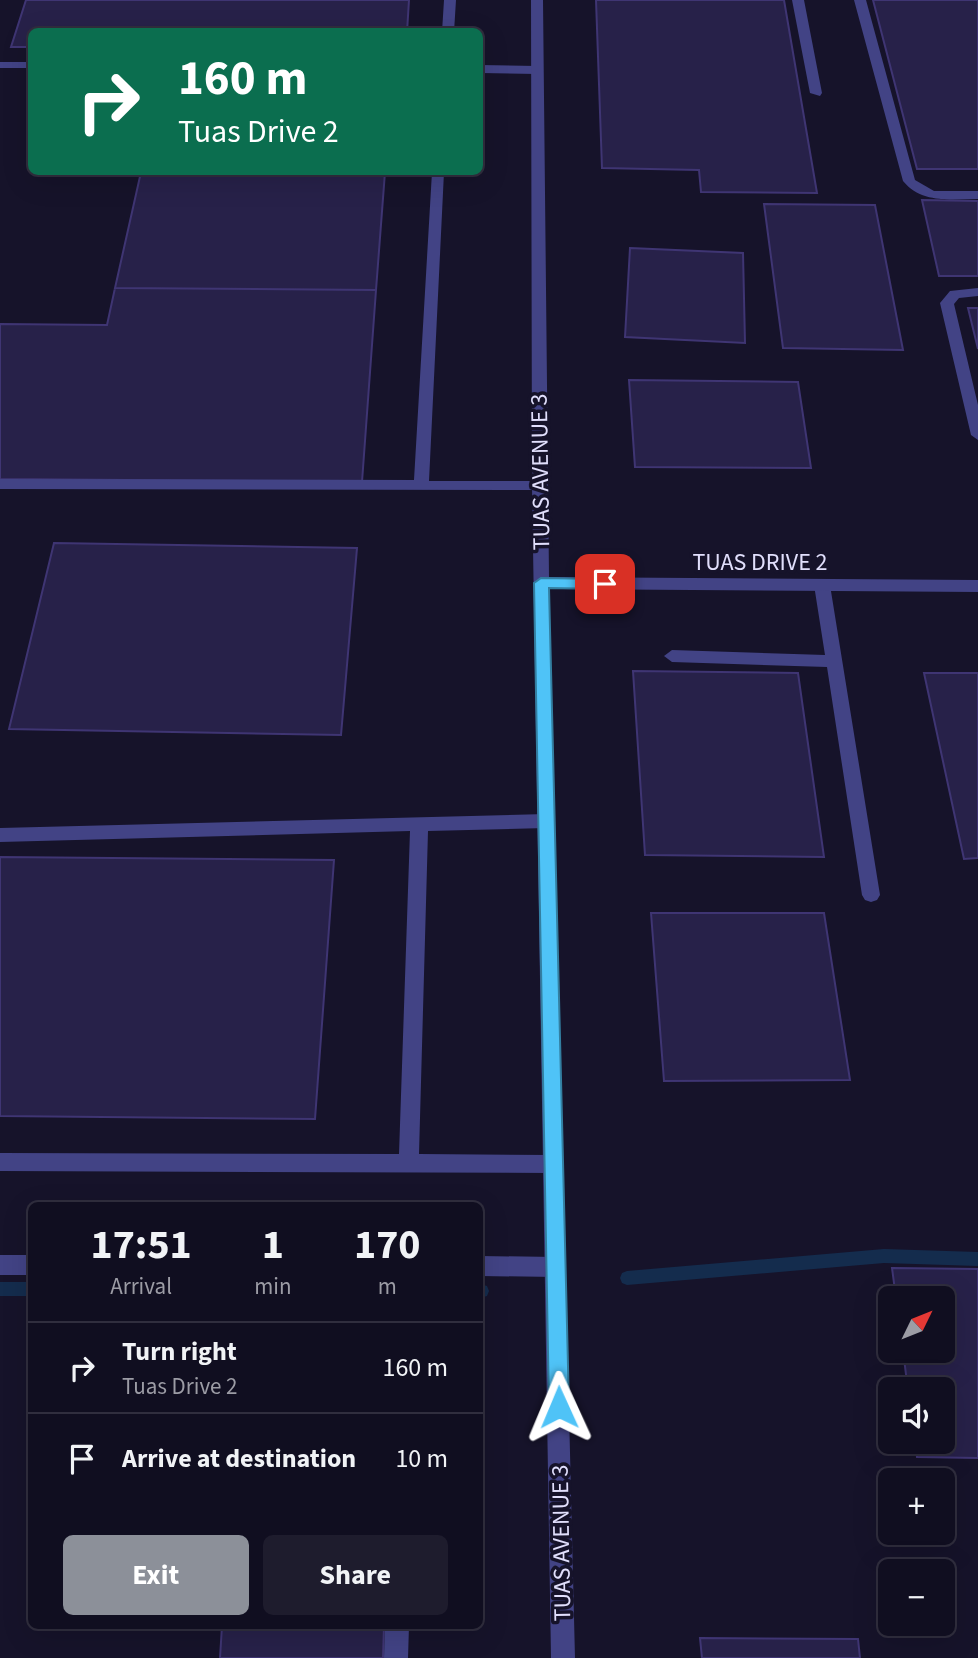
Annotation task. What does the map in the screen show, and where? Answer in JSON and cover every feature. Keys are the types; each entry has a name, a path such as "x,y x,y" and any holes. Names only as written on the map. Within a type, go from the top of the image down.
{"street":[{"path":"448,28 450,0"},
{"name":"TUAS AVENUE 3","path":"537,0 539,485 563,1658"},
{"path":"798,0 816,93"},
{"path":"860,0 909,180 915,188 931,195 978,195"},
{"path":"0,65 28,65"},
{"path":"483,69 537,70"},
{"path":"421,485 438,175"},
{"path":"978,292 954,294 947,303 978,435"},
{"path":"0,485 539,485"},
{"name":"TUAS DRIVE 2","path":"541,583 978,586"},
{"path":"822,585 871,895"},
{"path":"672,656 834,661"},
{"path":"0,835 546,821"},
{"path":"409,1164 419,824"},
{"path":"0,1162 553,1164"},
{"path":"0,1265 28,1265"},
{"path":"483,1266 556,1267"},
{"path":"396,1658 397,1629"}],"building":[{"path":"26,0 409,0 407,28 28,28 28,47 11,47"},
{"path":"596,0 784,0 817,193 701,192 699,170 602,168"},
{"path":"873,0 978,0 978,169 917,169"},
{"path":"140,175 385,175 376,290 115,288"},
{"path":"922,200 978,201 978,276 939,276"},
{"path":"764,204 875,205 903,350 783,348"},
{"path":"630,248 743,253 745,343 625,337"},
{"path":"115,288 376,290 362,482 0,479 0,324 107,325"},
{"path":"968,308 978,308 978,349"},
{"path":"629,380 798,382 811,468 635,467"},
{"path":"54,543 357,548 341,735 9,729"},
{"path":"633,671 798,673 824,857 645,855"},
{"path":"924,673 978,673 978,858 964,859"},
{"path":"0,857 334,860 315,1119 0,1116"},
{"path":"651,913 824,913 850,1080 664,1081"},
{"path":"892,1268 978,1269 978,1458 917,1457 917,1454 955,1454 955,1377 906,1377 905,1363 956,1363 956,1286 894,1286"},
{"path":"222,1629 384,1629 383,1658 220,1658"},
{"path":"700,1638 858,1639 860,1658 702,1658"}],"waterway":[{"path":"627,1278 884,1256 978,1259"},
{"path":"0,1289 28,1289"}],"route":[{"path":"559,1407 541,583 605,584"}]}
